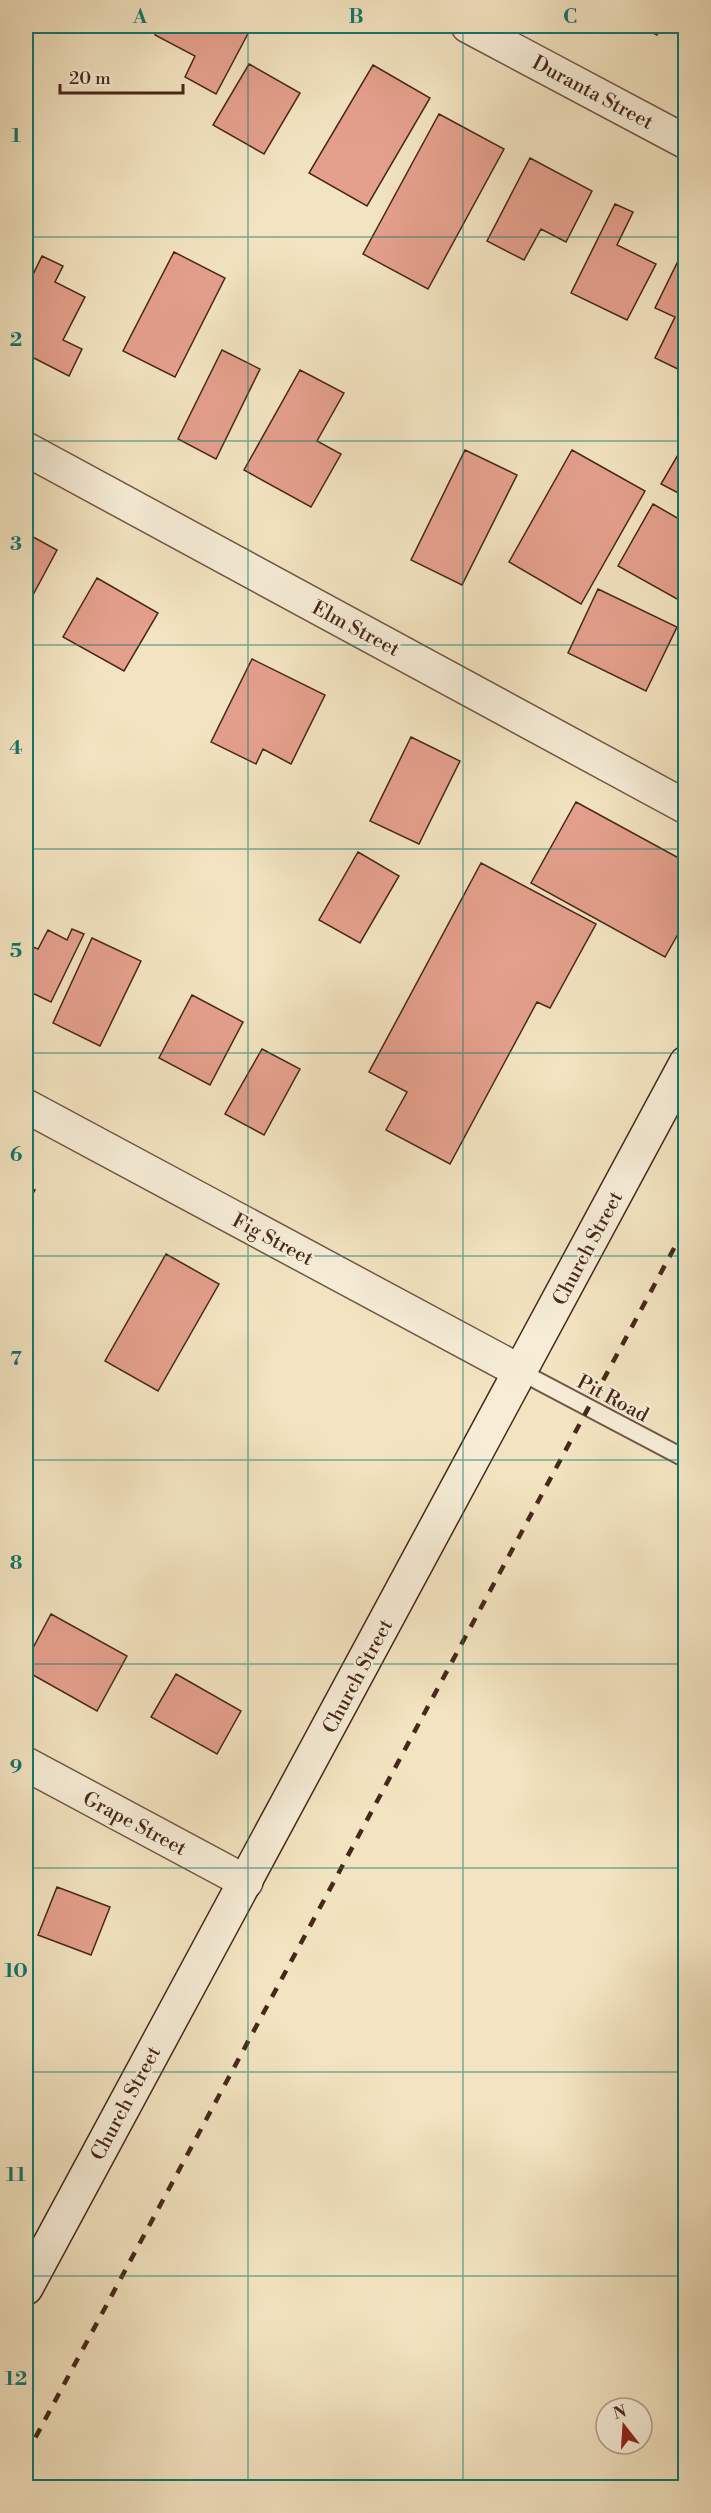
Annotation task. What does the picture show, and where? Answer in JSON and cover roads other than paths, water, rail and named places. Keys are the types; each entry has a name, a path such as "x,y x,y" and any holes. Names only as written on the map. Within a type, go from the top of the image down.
{"street":[{"name":"Duranta Street","path":"468,26 686,142"},
{"name":"Elm Street","path":"26,449 686,807"},
{"name":"Church Street","path":"26,2288 686,1063"},
{"name":"Fig Street","path":"26,1106 521,1372"},
{"name":"Grape Street","path":"26,1764 246,1882"}],"lane":[{"name":"Pit Road","path":"521,1372 686,1459"}],"railway":[{"path":"26,2455 686,1226"}]}
